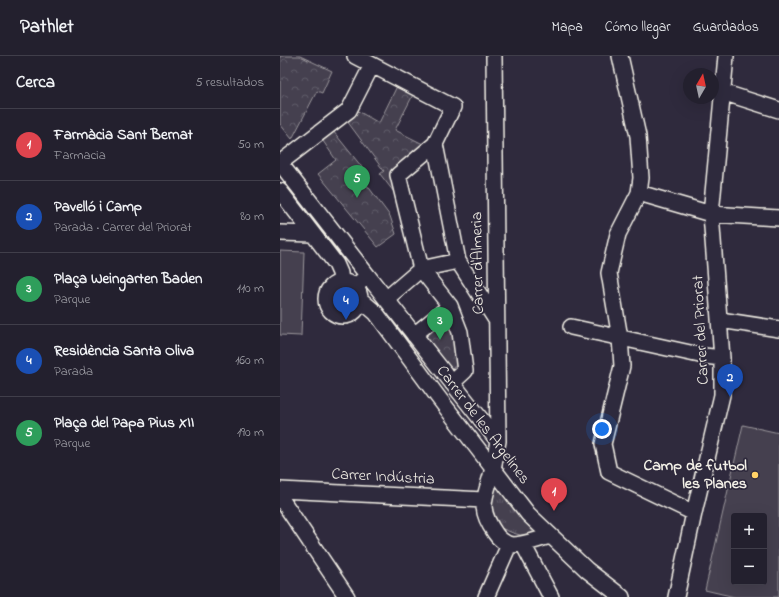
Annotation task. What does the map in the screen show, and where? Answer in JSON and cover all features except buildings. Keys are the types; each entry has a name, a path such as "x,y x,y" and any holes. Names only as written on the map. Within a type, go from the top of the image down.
{"street":[{"path":"355,56 453,107 435,144 398,175 421,269 450,306 460,332 465,371 452,383"},
{"name":"Carrer d'Almeria","path":"484,500 493,469 498,441 494,56"},
{"path":"620,56 638,136 641,178 639,193 618,234 609,273 620,338 622,366 602,444 609,472 694,513"},
{"name":"Carrer del Priorat","path":"676,597 722,395 720,320 712,214 726,56"},
{"path":"372,65 349,110 280,163 498,441"},
{"path":"722,92 779,110"},
{"path":"435,144 458,261 496,320"},
{"path":"280,191 336,264 340,273 352,289 360,305 353,313 346,316 338,315 330,310 326,300 332,286 352,289 368,276"},
{"path":"639,193 712,214 779,218"},
{"path":"280,233 313,234"},
{"path":"386,299 421,269 458,261"},
{"name":"Carrer de les Argelines","path":"352,289 376,313 528,514 587,570 622,597"},
{"path":"414,335 450,306"},
{"name":"Carrer de les Argelines","path":"353,313 372,321 390,332"},
{"path":"720,320 779,329"},
{"path":"571,327 704,356 722,358"},
{"name":"Carrer Indústria","path":"280,490 484,500"},
{"path":"280,497 347,597"},
{"path":"484,500 484,511 488,523 498,537 516,544 551,536"},
{"path":"486,597 516,544"},
{"path":"516,544 551,597"}],"green space":[{"path":"280,56 300,56 332,71 322,93 317,91 292,139 280,124"},
{"path":"399,82 415,91 395,130 425,145 395,175 397,196 380,174 384,171 347,121 356,110 379,123"},
{"path":"333,131 369,176 364,181 390,216 396,234 378,247 318,174 336,160 323,141"},
{"path":"280,251 304,252 301,336 280,335"},
{"path":"344,292 349,294 351,299 349,304 344,306 339,304 337,299 339,294"},
{"path":"445,319 451,322 458,364 455,367 449,368 421,335"},
{"name":"Camp de futbol les Planes","path":"743,425 779,433 779,597 735,597 705,590"},
{"path":"494,484 534,533 520,535 513,533 503,529 494,521 489,502"}],"place":[{"name":"Plaça del Papa Pius XII","path":"357,198"},
{"name":"Residència Santa Oliva","path":"346,320"},
{"name":"Plaça Weingarten Baden","path":"440,340"},
{"name":"Pavelló i Camp","path":"730,397"},
{"name":"Camp de futbol les Planes","path":"755,475"},
{"name":"Farmàcia Sant Bernat","path":"554,511"}]}
